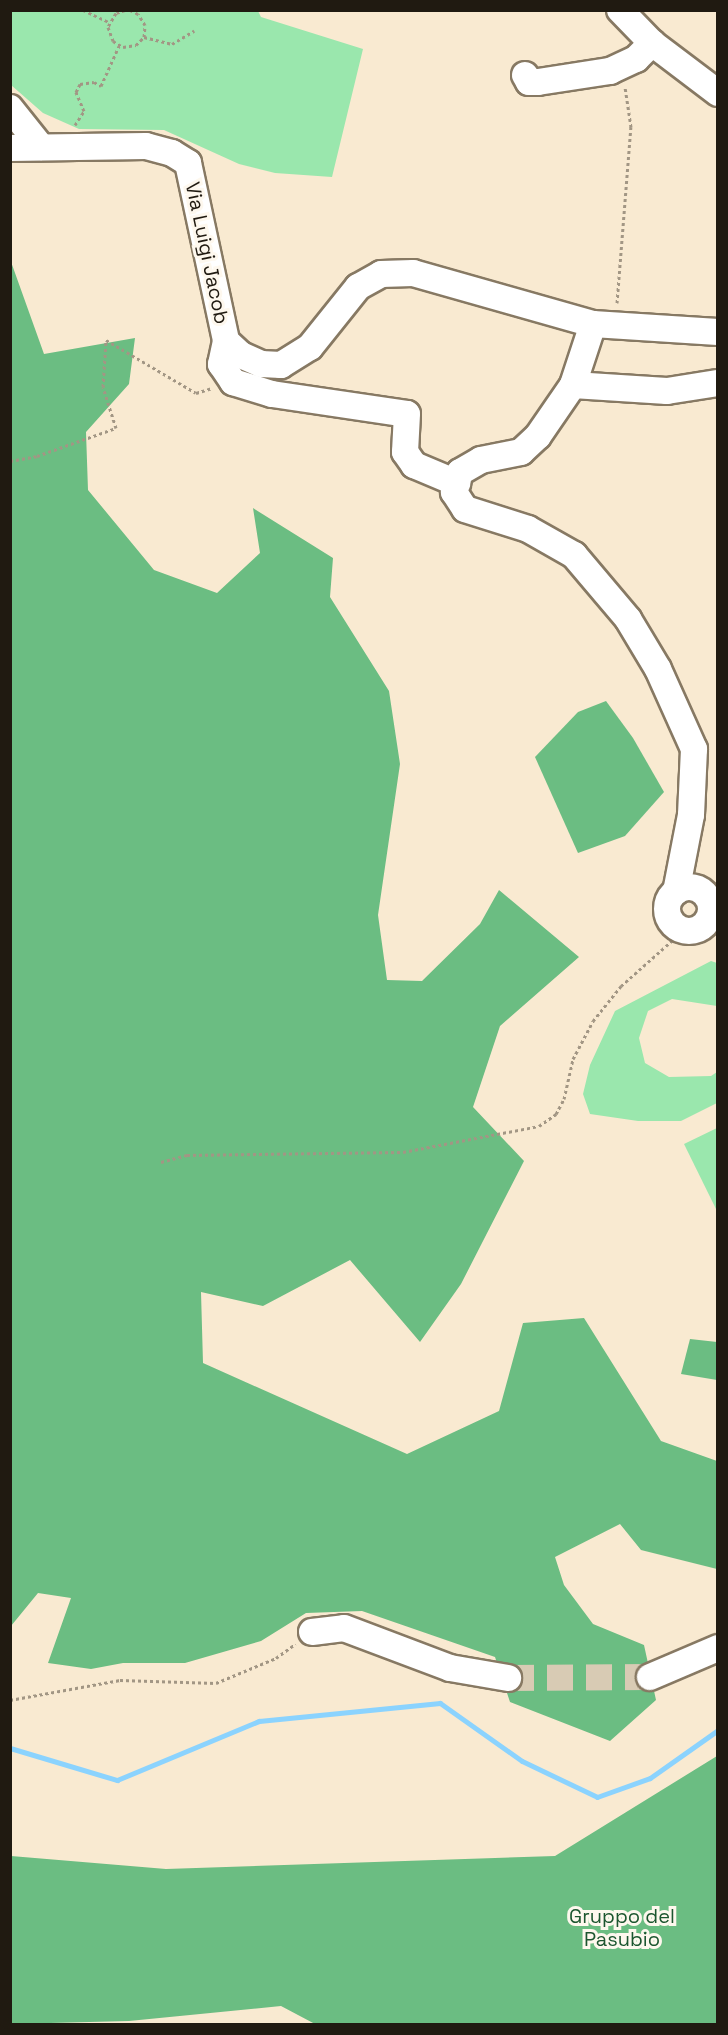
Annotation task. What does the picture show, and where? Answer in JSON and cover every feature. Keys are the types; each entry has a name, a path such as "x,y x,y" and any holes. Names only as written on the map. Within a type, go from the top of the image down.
{"street":[{"path":"620,10 652,43 717,93"},
{"path":"525,75 529,82 538,82 616,68 636,59 652,43"},
{"path":"10,108 52,147"},
{"name":"Via Luigi Jacob","path":"10,148 146,146 172,153 188,163 226,341 241,355 261,364 281,364 310,347 358,287 381,274 413,273 603,325 717,332"},
{"path":"603,325 573,385 521,452 481,460 460,472 454,492 465,509 528,529 574,555 628,619 658,669 694,749 691,815 676,892 668,903 668,917 700,926 709,917 707,897 689,887 676,892"},
{"path":"226,341 221,364 233,382 272,394 407,414 405,452 414,465 457,483"},
{"path":"573,385 667,391 717,383"},
{"path":"312,1632 344,1628 450,1668 508,1678"},
{"path":"650,1677 717,1648"}],"path":[{"path":"83,10 109,22"},
{"path":"119,46 110,36 109,22 116,13 125,10"},
{"path":"119,46 136,45 144,37 145,25 138,14 130,10"},
{"path":"144,37 172,44 194,31"},
{"path":"52,147 84,111 76,92 80,84 94,82 101,86 119,46"},
{"path":"603,325 631,127 628,94 616,68"},
{"path":"10,461 37,456 116,428 103,387 106,340 196,393 233,382"},
{"path":"161,1162 188,1155 403,1152 539,1126 556,1114 564,1099 573,1059 593,1021 629,978 700,926"},
{"path":"10,1700 120,1680 216,1683 276,1658 312,1632"}],"green space":[{"path":"10,11 258,11 261,17 363,49 332,177 275,173 239,164 164,130 79,129 43,113 11,85"},
{"path":"10,259 44,354 135,338 129,384 86,432 88,490 154,570 217,593 260,553 253,508 333,558 330,597 389,691 400,764 378,915 387,980 422,981 480,924 499,890 579,957 500,1026 473,1107 524,1161 461,1284 420,1342 350,1260 263,1306 201,1292 203,1363 407,1454 499,1411 523,1323 584,1318 661,1441 717,1461 717,1569 641,1550 620,1524 555,1557 564,1585 593,1624 644,1645 656,1700 610,1741 510,1702 495,1657 362,1611 306,1613 261,1641 185,1663 123,1663 91,1669 48,1663 71,1598 38,1593 11,1626"},
{"path":"606,701 633,738 664,792 625,836 578,853 535,757 578,712"},
{"path":"711,961 717,963 717,1006 672,999 648,1011 639,1038 645,1063 669,1077 711,1076 717,1072 717,1103 681,1121 638,1121 590,1114 583,1094 590,1065 615,1011"},
{"path":"717,1128 717,1211 684,1144"},
{"path":"690,1339 717,1342 717,1380 681,1374"},
{"name":"Gruppo del Pasubio","path":"717,1756 717,2024 315,2024 281,2006 129,2021 11,2024 11,1856 166,1869 555,1856"}],"waterway":[{"path":"10,1748 117,1780 259,1721 440,1703 522,1761 597,1797 650,1778 718,1730"}],"tunnel":[{"path":"508,1678 650,1677"}]}
